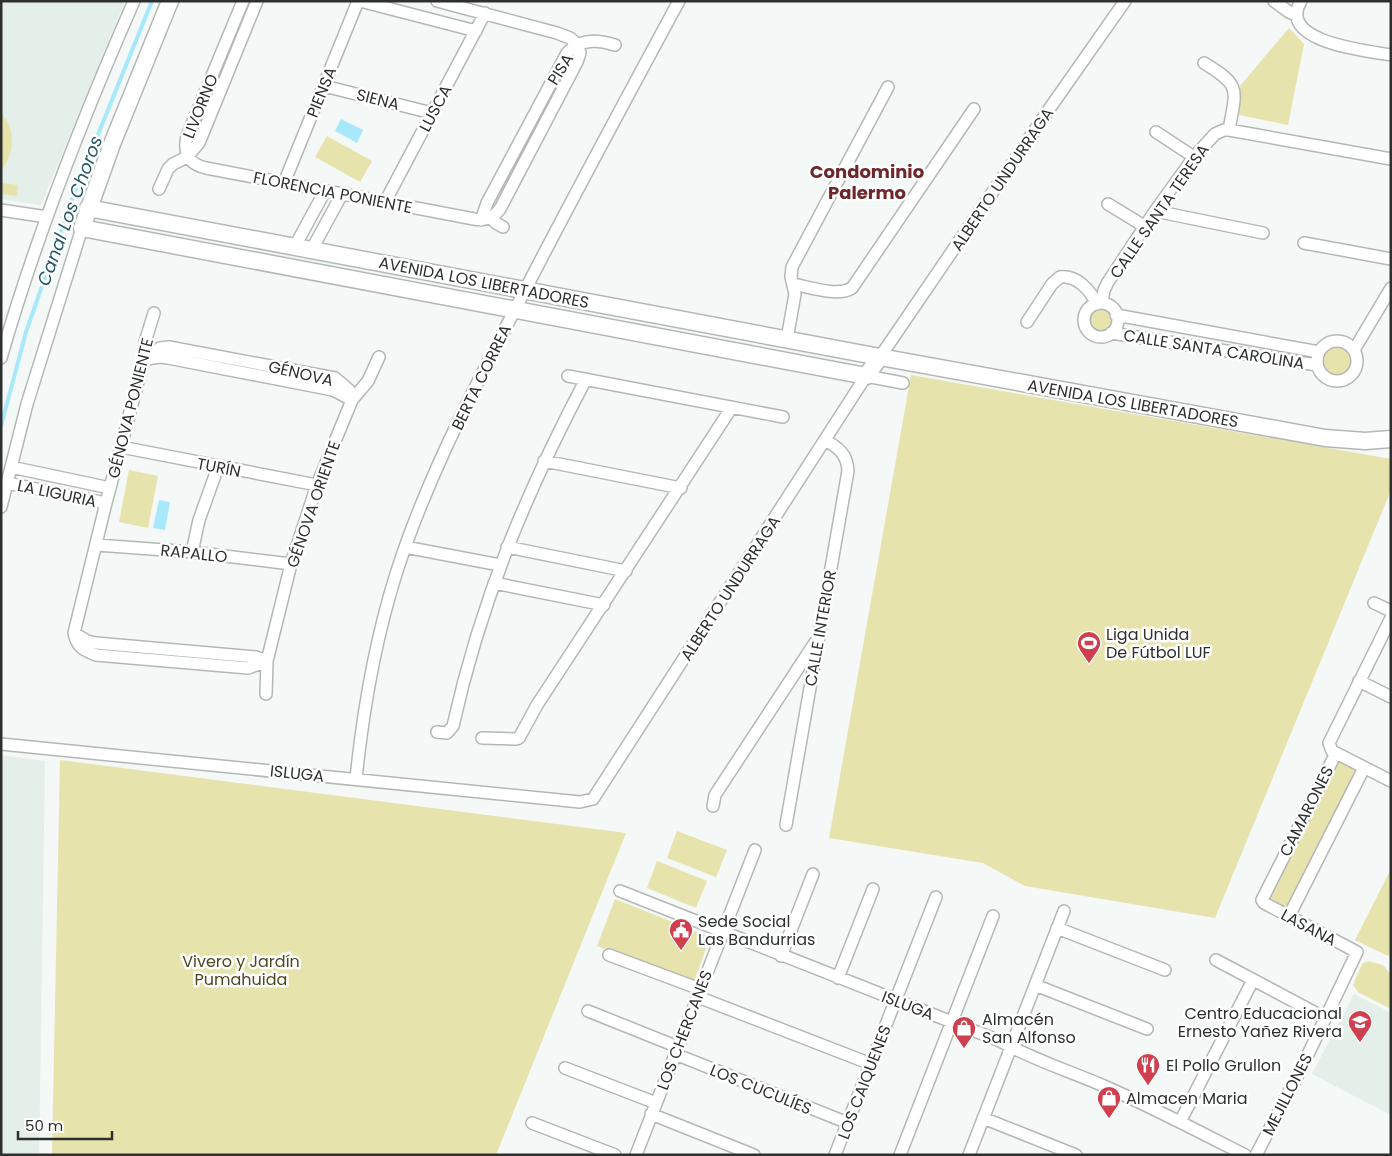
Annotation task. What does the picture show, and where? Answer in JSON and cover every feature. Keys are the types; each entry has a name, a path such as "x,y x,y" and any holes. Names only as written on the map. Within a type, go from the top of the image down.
{"street":[{"path":"1,358 26,274 47,217 98,84 134,1"},
{"path":"1,507 33,385 88,208 170,1"},
{"name":"LIVORNO","path":"187,157 185,148 186,136 243,1"},
{"name":"LIVORNO","path":"159,189 168,169 173,164 187,157 199,142 257,1"},
{"path":"359,1 476,31"},
{"name":"PIENSA","path":"284,183 359,1"},
{"path":"437,1 557,33 570,38 578,45 584,42 596,41 615,45"},
{"name":"BERTA CORREA","path":"356,779 365,705 376,647 405,547 450,440 524,289 679,1"},
{"name":"ALBERTO UNDURRAGA","path":"880,357 1125,1"},
{"path":"1274,1 1296,15"},
{"path":"1301,1 1296,15 1300,25 1305,30 1348,48 1391,55"},
{"name":"LUSCA","path":"384,202 485,13"},
{"name":"PISA","path":"578,45 580,53 577,62 500,209 486,219 487,203 567,53 578,45"},
{"name":"LIVORNO","path":"221,56 234,60"},
{"path":"1204,63 1226,76 1232,85 1234,97 1229,130 1391,158"},
{"name":"SIENA","path":"324,86 432,113"},
{"path":"784,361 790,352 787,339 795,300 791,277 792,267 888,87"},
{"path":"793,284 838,292 852,288 974,109"},
{"name":"CALLE SANTA TERESA","path":"1099,304 1108,282 1144,226 1194,157 1215,134 1229,130"},
{"path":"525,132 538,137"},
{"path":"1156,132 1194,157"},
{"name":"FLORENCIA PONIENTE","path":"187,157 196,165 206,168 384,202 486,219"},
{"path":"295,246 325,191"},
{"path":"312,249 342,194"},
{"path":"1108,204 1144,226"},
{"name":"AVENIDA LOS LIBERTADORES","path":"88,208 880,357 1324,438 1365,442 1390,440"},
{"path":"1,210 47,217"},
{"path":"1155,211 1263,233"},
{"path":"486,219 504,227"},
{"name":"AVENIDA LOS LIBERTADORES","path":"82,228 903,383"},
{"path":"198,250 196,238 202,228"},
{"path":"1304,243 1391,259"},
{"path":"398,288 403,278 402,266"},
{"path":"1027,322 1054,281 1060,277 1070,278 1087,288 1099,304"},
{"path":"1354,350 1391,288"},
{"path":"1099,304 1111,307 1116,315 1117,325 1106,336 1095,336 1086,330 1084,324 1085,314 1088,309 1099,304"},
{"path":"628,331 628,319 635,310"},
{"name":"GÉNOVA PONIENTE","path":"106,504 144,359 146,342 154,313"},
{"name":"CALLE SANTA CAROLINA","path":"1116,315 1319,352"},
{"name":"CALLE SANTA CAROLINA","path":"1111,333 1317,365"},
{"path":"1336,341 1349,345 1354,350 1357,356 1356,369 1348,379 1335,382 1329,380 1319,371 1317,365 1319,352 1329,342 1336,341"},
{"name":"GÉNOVA","path":"144,359 160,348 169,347 335,378 349,390 352,400"},
{"name":"GÉNOVA","path":"144,359 160,356 333,390 352,400"},
{"name":"GÉNOVA ORIENTE","path":"266,694 267,661 291,564 317,486 352,400 368,381 379,356"},
{"path":"866,376 880,357"},
{"name":"GÉNOVA","path":"248,374 252,362"},
{"path":"568,376 783,417"},
{"name":"ALBERTO UNDURRAGA","path":"593,799 866,376"},
{"path":"437,732 447,733 453,726 480,621 507,547 544,461 586,379"},
{"path":"482,738 516,739 521,736 537,704 732,408"},
{"name":"CALLE INTERIOR","path":"786,825 848,471 848,464 844,454 825,440"},
{"name":"TURÍN","path":"121,447 317,486"},
{"path":"544,461 681,488"},
{"name":"LA LIGURIA","path":"11,467 110,488"},
{"path":"192,552 199,520 218,467"},
{"name":"LA LIGURIA","path":"7,483 106,504"},
{"path":"106,504 74,633 87,641 170,656 256,657 267,661"},
{"name":"RAPALLO","path":"96,545 192,552 291,564"},
{"path":"405,547 500,566"},
{"path":"507,547 626,571"},
{"path":"494,583 604,605"},
{"path":"1374,603 1391,611"},
{"name":"CAMARONES","path":"1262,900 1336,753 1330,749 1329,740 1391,618"},
{"path":"713,806 715,795 818,637"},
{"path":"1359,681 1391,697"},
{"name":"ISLUGA","path":"1,744 580,802 593,799"},
{"path":"1336,753 1391,781"},
{"name":"CAMARONES","path":"1290,916 1364,768"},
{"name":"LOS CHERCANES","path":"636,1155 755,850"},
{"path":"781,956 813,874"},
{"path":"838,978 873,889"},
{"name":"ISLUGA","path":"620,891 722,933 1000,1041 1022,1053 1122,1094 1245,1155"},
{"name":"LOS CAIQUENES","path":"835,1155 936,897"},
{"name":"LASANA","path":"1262,900 1357,952"},
{"path":"969,1155 1064,911"},
{"path":"900,1155 993,916"},
{"path":"1057,928 1165,970"},
{"name":"MEJILLONES","path":"1256,1155 1357,952"},
{"path":"609,955 871,1064"},
{"path":"1216,960 1325,1018"},
{"path":"1180,1122 1253,980"},
{"path":"1035,985 1146,1029"},
{"name":"LOS CUCULÍES","path":"588,1011 676,1051 848,1123"},
{"path":"566,1068 656,1103"},
{"path":"651,1114 754,1155"},
{"path":"983,1118 1076,1155"},
{"path":"532,1123 614,1155"}],"shaded area":[{"path":"1,1 125,1 41,205 1,199"},
{"path":"1,755 45,761 39,1155 1,1155"},
{"name":"Centro Educacional Ernesto Yañez Rivera","path":"1354,994 1391,1013 1391,1115 1312,1074"}],"green space":[{"path":"1289,28 1304,44 1288,125 1235,114 1240,86"},
{"path":"1,113 9,126 12,142 9,157 1,170"},
{"path":"327,136 372,161 360,182 315,157"},
{"path":"1,183 18,185 17,196 1,194"},
{"path":"1101,309 1109,312 1112,320 1109,328 1101,331 1093,328 1090,320 1093,312"},
{"path":"1337,344 1349,349 1354,361 1349,373 1337,378 1325,373 1320,361 1325,349"},
{"name":"Liga Unida De Fútbol LUF","path":"911,375 1391,459 1391,490 1215,918 1025,886 983,863 829,838"},
{"path":"129,470 158,476 148,528 119,522"},
{"path":"1340,759 1355,766 1355,771 1290,903 1282,907 1273,905 1270,898 1270,889 1336,761"},
{"name":"Vivero y Jardín Pumahuida","path":"60,760 626,833 496,1155 52,1155"},
{"path":"677,831 727,850 716,877 667,858"},
{"path":"657,861 707,881 696,908 647,888"},
{"path":"1391,869 1391,951 1388,956 1355,940"},
{"path":"615,899 705,935 709,940 695,979 686,980 597,946"},
{"path":"1368,961 1383,965 1391,975 1391,1009 1358,992 1353,985 1362,964"}],"water":[{"path":"341,119 363,130 357,143 335,131"},
{"path":"159,500 170,502 165,530 153,528"}],"waterway":[{"name":"Canal Los Choros","path":"1,426 26,332 76,189 152,1"}],"place":[{"name":"Liga Unida De Fútbol LUF","path":"1089,664"},
{"name":"Sede Social Las Bandurrias","path":"681,951"},
{"name":"Centro Educacional Ernesto Yañez Rivera","path":"1360,1043"},
{"name":"Almacén San Alfonso","path":"964,1049"},
{"name":"El Pollo Grullon","path":"1148,1086"},
{"name":"Almacen Maria","path":"1109,1119"}],"district":[{"name":"Condominio Palermo","path":"867,182"}]}
